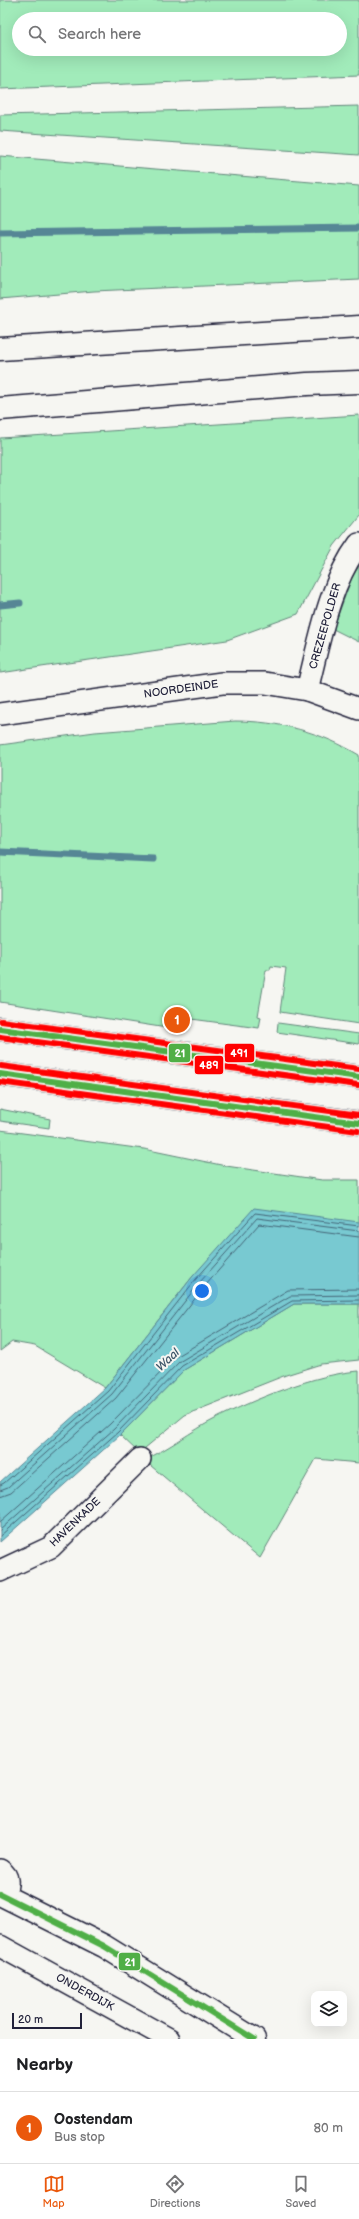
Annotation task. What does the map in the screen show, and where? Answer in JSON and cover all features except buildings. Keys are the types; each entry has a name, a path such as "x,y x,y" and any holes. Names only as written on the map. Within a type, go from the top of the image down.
{"main road":[{"path":"0,349 359,327"},
{"path":"0,408 307,384 359,382"},
{"path":"0,1029 359,1077"},
{"path":"0,1074 359,1123"},
{"path":"2,1895 104,1946 254,2039"}],"street":[{"name":"CREZEEPOLDER","path":"307,690 334,589 349,558 359,544"},
{"name":"NOORDEINDE","path":"0,714 222,683 265,683 307,690 359,709"},
{"name":"HAVENKADE","path":"0,1571 51,1547 140,1459"},
{"path":"0,1870 6,1875 8,1881 2,1895"},
{"name":"ONDERDIJK","path":"0,1946 169,2039"}],"green space":[{"path":"0,0 359,0 359,75 0,89"},
{"path":"359,106 359,155 0,131 0,115"},
{"path":"0,156 359,186 359,279 94,291 0,299"},
{"path":"359,415 359,515 334,546 298,614 227,640 0,673 0,438"},
{"path":"359,566 359,642 333,629 352,577"},
{"path":"235,721 268,723 299,729 330,740 359,755 359,1024 280,1012 286,968 271,966 270,970 266,970 258,1016 261,1017 259,1028 169,1016 167,1028 0,1002 0,745 95,732"},
{"path":"278,1023 359,1034 359,1044 277,1032"},
{"path":"0,1109 50,1119 49,1128 0,1121"},
{"path":"0,1130 144,1149 226,1166 322,1180 359,1180 359,1222 193,1276 105,1388 35,1346 12,1342 0,1351"},
{"path":"294,1304 359,1304 359,1360 321,1364 286,1375 185,1415 139,1453 120,1435 184,1370"},
{"path":"359,1371 359,1463 316,1459 260,1558 144,1460 162,1451 215,1419 248,1403 305,1382 342,1373"}],"water":[{"name":"Waal","path":"254,1208 359,1222 359,1304 294,1304 184,1370 120,1435 0,1542 0,1482 105,1388 193,1276"}],"waterway":[{"path":"0,233 359,228"},
{"path":"0,605 20,603"},
{"path":"0,852 153,859"}],"transit line":[{"name":"491","path":"1,1021 359,1069"},
{"name":"21","path":"0,1029 359,1077"},
{"name":"489","path":"0,1037 358,1085"},
{"name":"491","path":"1,1066 359,1115"},
{"name":"21","path":"0,1074 359,1123"},
{"name":"489","path":"0,1082 358,1131"},
{"name":"21","path":"0,1894 104,1946 254,2039"}],"place":[{"name":"Oostendam","path":"177,1020"}]}
